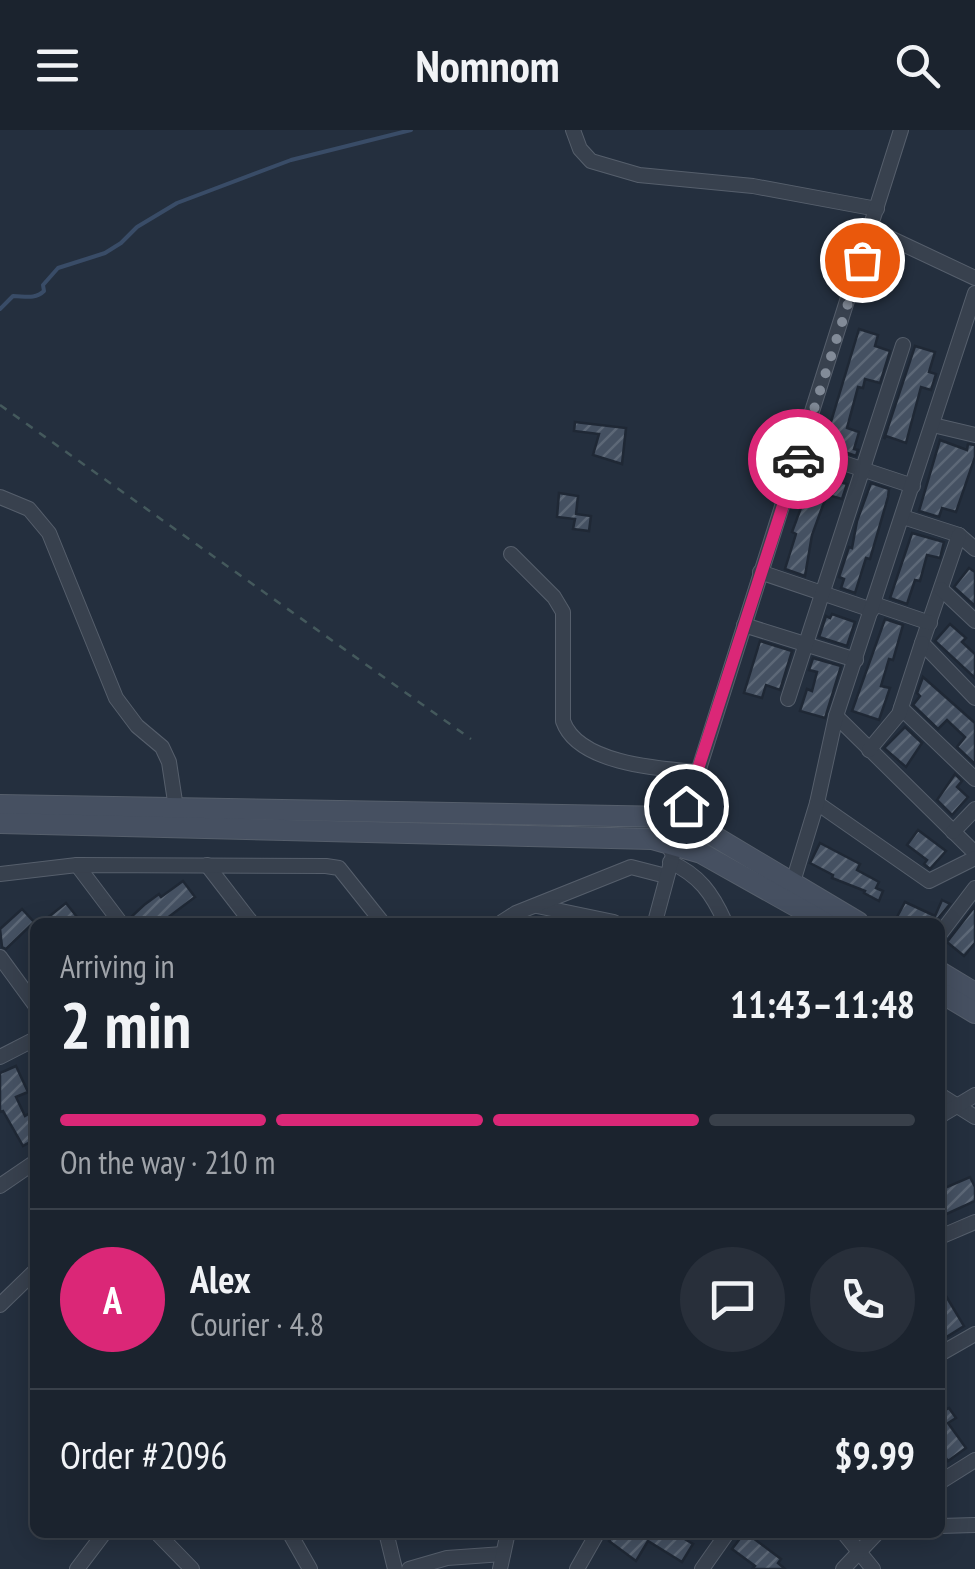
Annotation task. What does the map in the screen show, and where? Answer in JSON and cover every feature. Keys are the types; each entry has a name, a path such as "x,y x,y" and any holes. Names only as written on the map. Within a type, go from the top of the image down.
{"main road":[{"path":"0,804 683,815 852,918"},
{"path":"0,823 609,836 672,856 815,918"},
{"path":"945,974 972,986"},
{"path":"945,995 975,1013"}],"street":[{"path":"572,130 584,157 639,175 753,186 876,209"},
{"path":"656,918 683,815 901,130"},
{"path":"871,229 975,278"},
{"path":"793,882 818,803 836,716 975,292"},
{"path":"963,331 975,343"},
{"path":"788,699 903,345"},
{"path":"933,425 975,435"},
{"path":"801,449 913,486"},
{"path":"0,496 29,509 49,533 116,698 137,726 162,747 170,762 176,808"},
{"path":"903,517 960,534 975,548"},
{"path":"868,750 901,708 960,534"},
{"path":"511,554 554,597 563,612 564,721 572,737 630,764 698,772"},
{"path":"760,572 930,623"},
{"path":"941,588 975,621"},
{"path":"744,625 856,660"},
{"path":"922,643 975,698"},
{"path":"901,708 975,780"},
{"path":"818,803 930,881 975,856 836,716"},
{"path":"954,832 975,809"},
{"path":"672,856 683,815"},
{"path":"520,918 536,906 631,867 672,856"},
{"path":"672,856 698,879 722,918"},
{"path":"77,865 117,918"},
{"path":"0,874 77,865 339,868 379,918"},
{"path":"207,865 248,918"},
{"path":"945,927 975,888"},
{"path":"536,906 594,918"},
{"path":"0,957 30,997"},
{"path":"0,1056 30,1042"},
{"path":"945,1114 975,1095"},
{"path":"945,1098 975,1117"},
{"path":"0,1186 30,1165"},
{"path":"945,1235 975,1222"},
{"path":"0,1305 30,1277"},
{"path":"945,1351 975,1334"},
{"path":"945,1479 975,1460"},
{"path":"945,1526 975,1525"},
{"path":"77,1569 100,1538"},
{"path":"162,1538 192,1569"},
{"path":"292,1538 310,1569"},
{"path":"387,1538 395,1569"},
{"path":"576,1569 594,1538"},
{"path":"702,1569 724,1538"},
{"path":"849,1538 873,1569"},
{"path":"843,1569 872,1538"},
{"path":"409,1569 447,1558 502,1561"}],"path":[{"path":"0,405 472,739"}],"building":[{"path":"859,329 878,335 875,346 890,351 880,383 865,379 863,388 858,387 847,428 859,432 856,456 824,445"},
{"path":"915,346 935,352 929,372 936,374 931,390 921,387 906,443 886,436 884,439"},
{"path":"575,422 626,428 622,464 593,455 599,434 574,431"},
{"path":"940,440 967,450 968,444 975,445 975,457 956,512 942,508 939,517 919,511"},
{"path":"817,465 836,472 833,480 847,484 842,499 828,495 823,505 812,535 805,576 785,569 796,534 792,532 808,489 802,488 805,479 812,481"},
{"path":"871,483 889,489 888,497 870,559 866,558 855,593 841,588 844,579 839,577"},
{"path":"559,493 578,496 576,514 591,516 589,531 573,529 575,519 557,517"},
{"path":"912,533 944,542 940,558 927,555 920,581 915,580 907,604 890,598"},
{"path":"969,568 975,572 975,606 954,587"},
{"path":"832,614 855,622 847,646 819,637 826,616 830,618"},
{"path":"885,619 903,625 881,686 890,688 879,720 852,711"},
{"path":"950,624 966,638 962,642 975,654 975,678 935,641"},
{"path":"760,641 792,651 780,690 766,685 762,698 744,693"},
{"path":"813,658 841,666 825,718 800,711 807,689 812,691 817,672 809,670"},
{"path":"923,677 975,723 975,764 957,747 965,737 947,720 938,729 913,705 920,696 917,693"},
{"path":"905,727 922,743 906,767 884,748"},
{"path":"955,774 962,781 957,787 968,797 952,815 937,800"},
{"path":"918,830 946,851 930,869 924,864 927,860 907,845"},
{"path":"820,843 860,864 857,870 879,882 876,888 883,891 879,901 810,863"},
{"path":"183,881 195,897 167,918 130,918 159,894 161,897"},
{"path":"942,900 950,904 938,918 897,917 905,902 935,916"},
{"path":"66,903 78,918 47,918"},
{"path":"975,906 975,943 964,956 947,942"},
{"path":"22,909 30,918 30,926 6,949 2,947 0,929"},
{"path":"16,1066 28,1092 16,1097 25,1116 30,1113 30,1142 23,1146 3,1111 0,1112 0,1073"},
{"path":"970,1177 975,1201 945,1215 945,1188"},
{"path":"945,1294 964,1326 945,1338"},
{"path":"949,1408 956,1418 948,1423 966,1448 948,1461 945,1457 945,1410"},
{"path":"683,1538 693,1544 682,1562 648,1541 636,1561 609,1541"},
{"path":"740,1538 753,1538 781,1559 778,1563 785,1569 752,1569 755,1566 732,1549"}],"waterway":[{"path":"0,309 13,296 41,294 43,285 58,268 105,253 137,227 177,203 291,160 411,130"}],"way so far":[{"path":"798,459 862,260"}],"route":[{"path":"686,806 798,459"}]}
